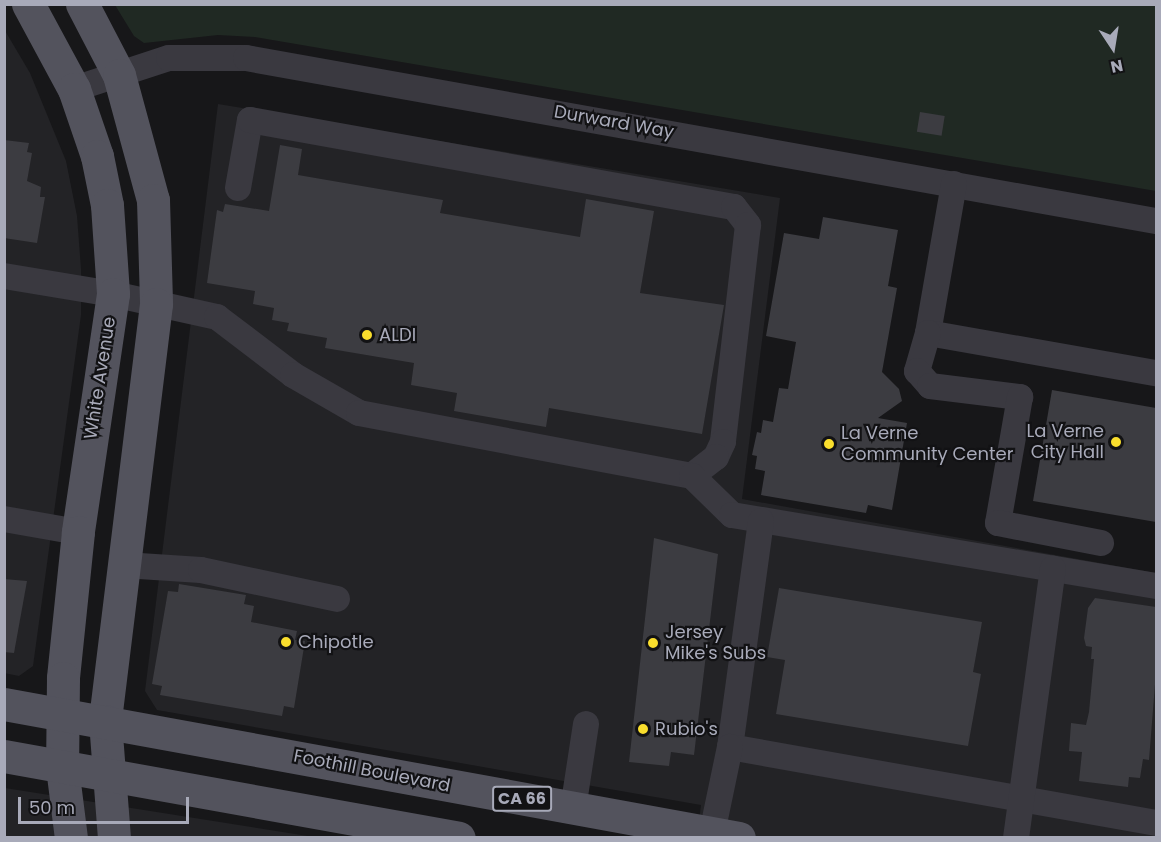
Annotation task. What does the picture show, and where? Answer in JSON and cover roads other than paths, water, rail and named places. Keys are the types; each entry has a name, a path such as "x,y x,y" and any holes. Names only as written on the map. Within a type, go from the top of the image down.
{"main road":[{"name":"White Avenue","path":"28,4 74,89 97,156 107,205 113,294 78,532 62,713 62,767 71,837"},
{"path":"82,4 119,75 153,200 156,304 105,721 107,775 114,837"},
{"name":"Foothill Boulevard","path":"4,704 725,835"},
{"path":"4,756 459,837"}],"street":[{"name":"Durward Way","path":"74,89 169,58 246,58 1156,221"},
{"path":"238,188 250,120 734,207 748,225 723,442 716,458 692,476"},
{"path":"954,184 928,333 917,370 930,386 1020,397 998,524 1101,543"},
{"path":"4,276 113,294 217,317 293,375 359,413 692,476 732,515 1156,586"},
{"path":"928,333 1156,373"},
{"path":"4,519 78,532"},
{"path":"725,835 730,747 761,521"},
{"path":"124,566 201,570 337,599"},
{"path":"1016,837 1024,799 1053,569"},
{"path":"573,808 586,724"},
{"path":"730,747 1156,823"}],"place":[{"name":"ALDI","path":"367,335"},
{"name":"La Verne City Hall","path":"1116,442"},
{"name":"La Verne Community Center","path":"829,444"},
{"name":"Chipotle","path":"286,642"},
{"name":"Jersey Mike's Subs","path":"653,643"},
{"name":"Rubio's","path":"643,729"}]}
